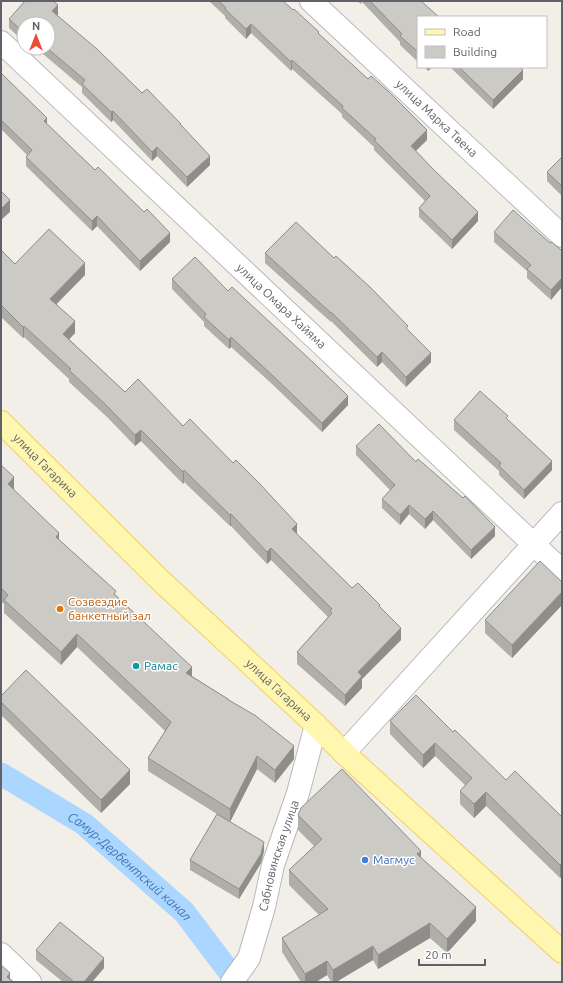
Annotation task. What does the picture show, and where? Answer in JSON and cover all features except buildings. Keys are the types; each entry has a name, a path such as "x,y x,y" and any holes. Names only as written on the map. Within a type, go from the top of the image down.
{"main road":[{"name":"улица Гагарина","path":"1,422 160,580 316,725 344,753 562,952"}],"street":[{"name":"улица Марка Твена","path":"311,1 562,236"},
{"name":"улица Омара Хайяма","path":"1,42 562,571"},
{"path":"344,753 562,513"},
{"name":"Сабновинская улица","path":"232,982 249,958 264,907 273,865 298,793 316,725"},
{"path":"1,954 30,982"}],"waterway":[{"name":"Самур-Дербентский канал","path":"1,774 84,824 184,912 237,982"}],"place":[{"name":"Созвездие банкетный зал","path":"60,609"},
{"name":"Рамас","path":"136,666"},
{"name":"Магмус","path":"365,860"}]}
